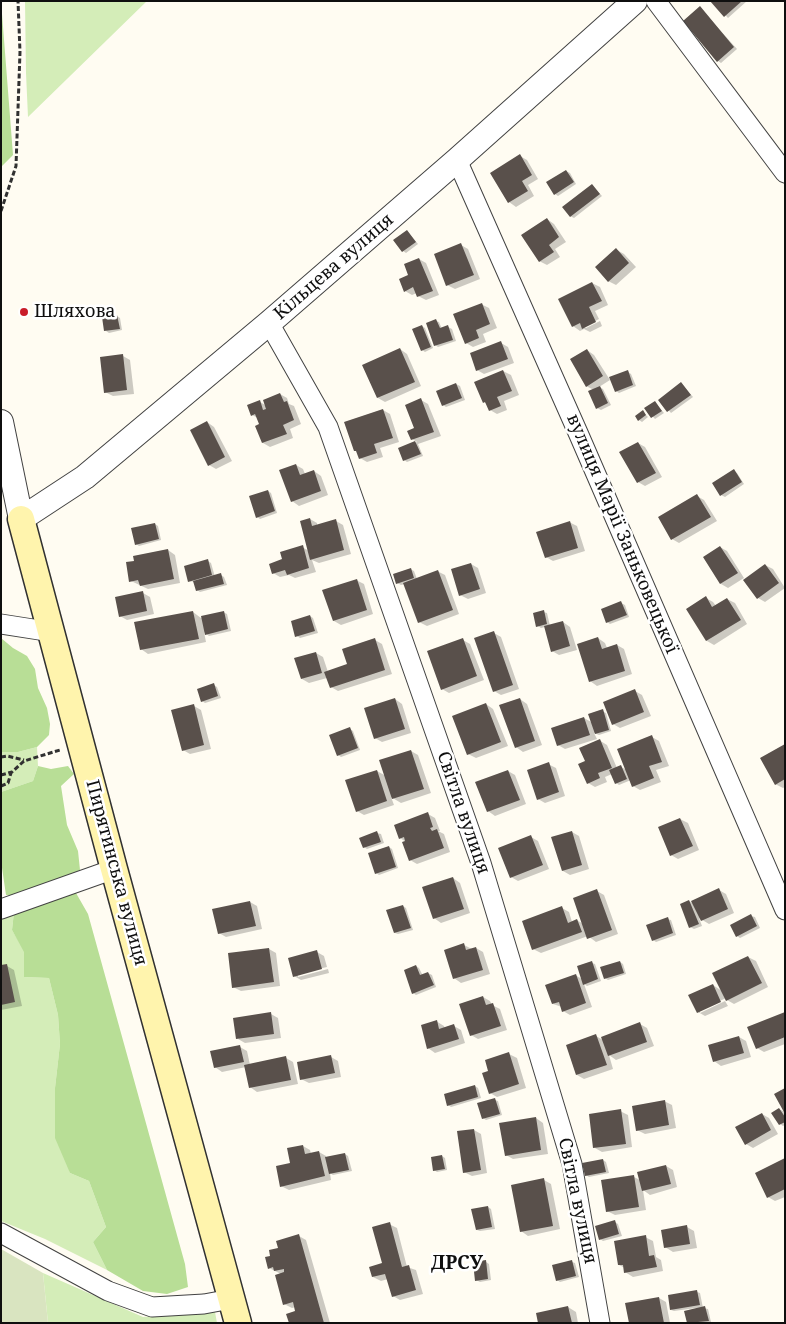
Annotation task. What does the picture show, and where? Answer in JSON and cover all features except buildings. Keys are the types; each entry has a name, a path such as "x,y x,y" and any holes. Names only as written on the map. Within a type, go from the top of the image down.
{"main road":[{"name":"Пирятинська вулиця","path":"22,520 234,1311"}],"street":[{"name":"Кільцева вулиця","path":"22,520 84,476 269,323 457,160 635,1"},
{"path":"656,1 785,173"},
{"name":"вулиця Марії Заньковецької","path":"457,160 583,444 785,910"},
{"name":"Світла вулиця","path":"269,323 328,427 481,863 572,1164 600,1323"},
{"name":"Пирятинська вулиця","path":"1,422 22,520"},
{"path":"1,624 52,632"},
{"path":"1,909 114,869"},
{"path":"1,1233 108,1291 152,1307 204,1304 234,1311"}],"path":[{"path":"1,211 16,166 20,52 18,1"},
{"path":"1,757 7,756 24,761 12,772 1,775"},
{"path":"1,786 8,783 12,772"}],"green space":[{"path":"1,1 13,155 1,167"},
{"path":"25,1 147,1 28,117"},
{"path":"1,638 27,656 35,669 38,688 47,708 50,724 49,735 37,747 18,752 1,752"},
{"path":"37,747 38,766 33,781 1,792 1,752 18,752"},
{"path":"38,766 51,769 68,766 74,774 61,786 67,825 78,851 80,870 68,878 17,896 6,895 1,861 1,792 33,781"},
{"path":"76,893 88,914 185,1264 188,1287 167,1294 143,1291 107,1270 93,1242 106,1227 89,1181 70,1173 55,1138 55,1088 60,1044 58,1015 49,978 24,977 24,952 12,930 14,912 56,895"},
{"path":"14,912 12,930 25,952 24,977 49,978 58,1015 60,1044 55,1088 70,1173 89,1181 106,1227 93,1242 107,1270 45,1239 1,1221 1,916"},
{"path":"1,1249 43,1273 48,1323 1,1323"},
{"path":"43,1273 143,1317 215,1312 217,1323 48,1323"}],"place":[{"name":"Шляхова","path":"24,312"}],"district":[{"name":"ДРСУ","path":"457,1264"}]}
